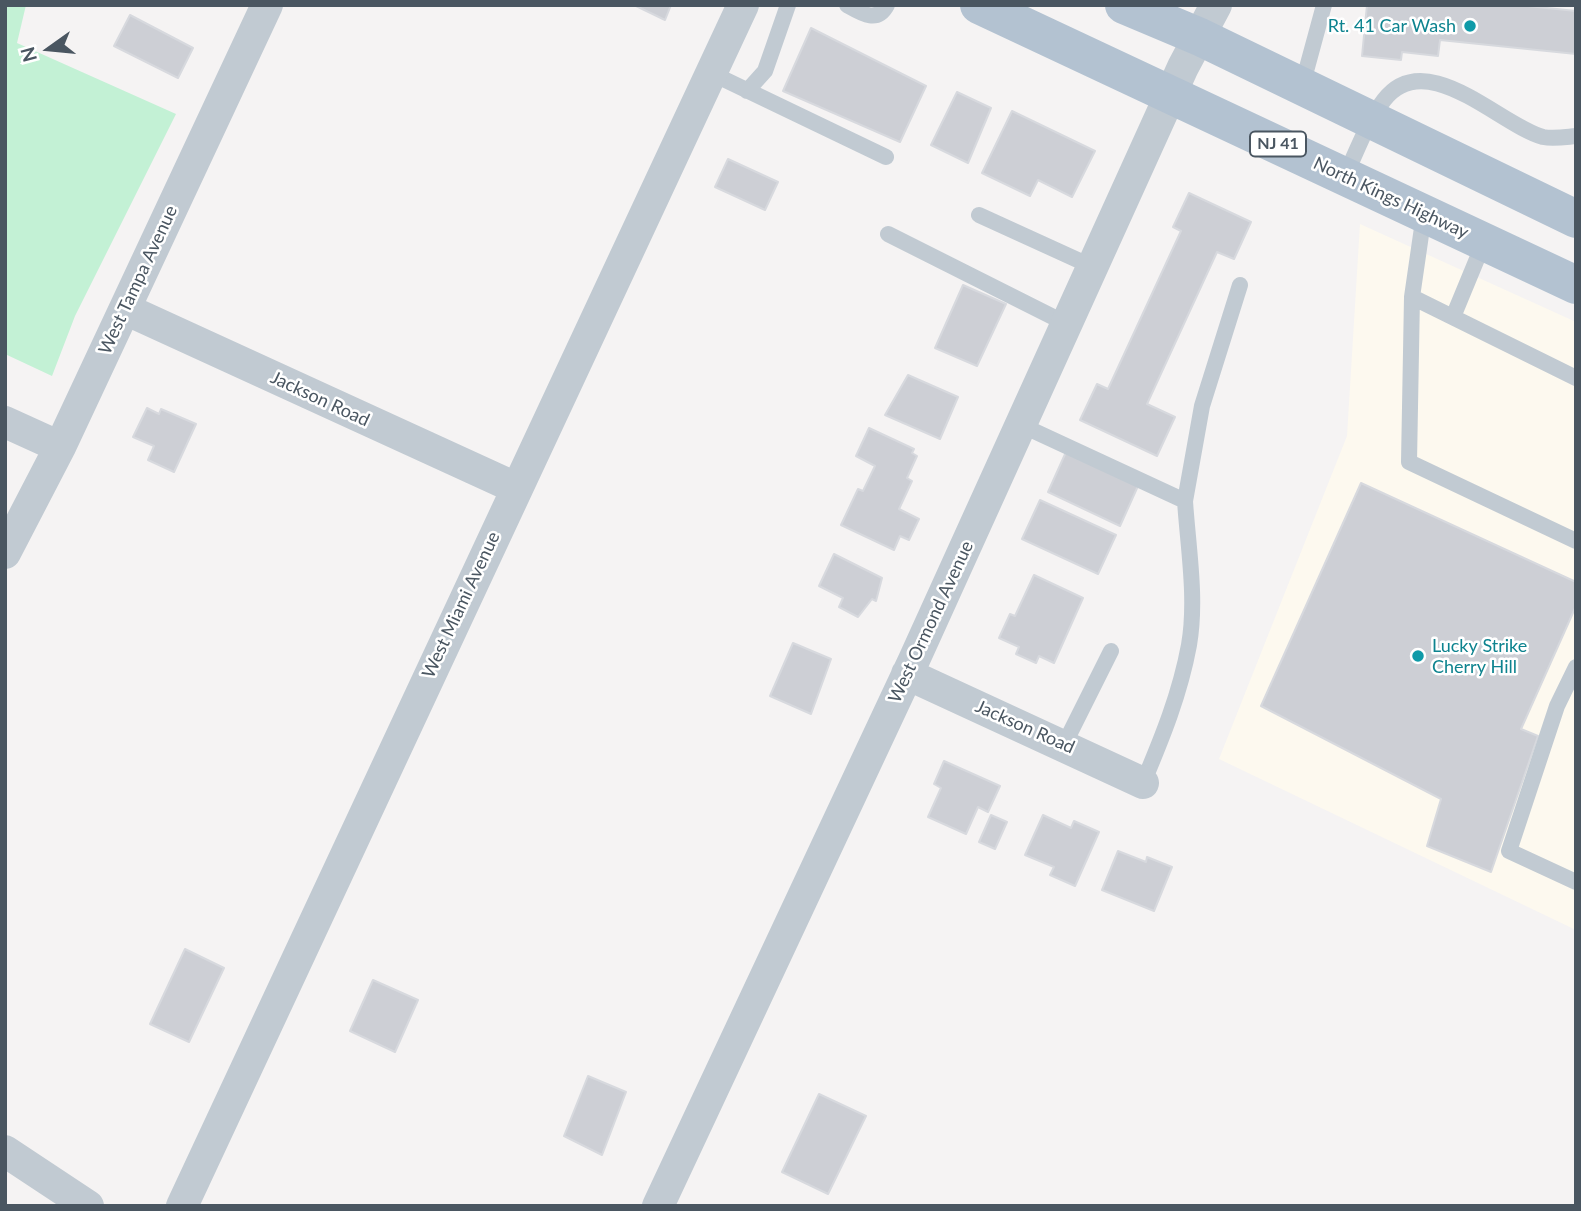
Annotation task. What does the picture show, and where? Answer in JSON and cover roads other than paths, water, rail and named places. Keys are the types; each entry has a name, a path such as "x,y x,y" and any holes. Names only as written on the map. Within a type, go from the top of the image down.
{"main road":[{"name":"North Kings Highway","path":"979,5 1576,285"},
{"path":"1124,5 1208,21 1302,86 1576,219"}],"street":[{"name":"West Tampa Avenue","path":"5,553 60,447 267,5"},
{"name":"West Miami Avenue","path":"182,1206 743,5"},
{"name":"West Ormond Avenue","path":"657,1206 907,674 1171,94 1208,21"},
{"name":"Jackson Road","path":"125,309 516,488"},
{"path":"5,422 60,447"},
{"name":"Jackson Road","path":"907,674 1143,783"},
{"path":"5,1151 88,1206"}],"lane":[{"path":"747,91 765,71 788,5"},
{"path":"847,5 867,17 876,16 887,5"},
{"path":"1302,86 1324,5"},
{"path":"711,73 886,157"},
{"path":"1345,176 1371,120 1385,98 1399,87 1422,81 1463,92 1542,137 1576,136"},
{"path":"1424,214 1412,297 1409,462 1576,541"},
{"path":"979,215 1093,267"},
{"path":"888,234 1067,324"},
{"path":"1453,317 1485,242"},
{"path":"1143,783 1172,713 1189,643 1191,586 1185,500 1202,405 1240,285"},
{"path":"1412,297 1576,378"},
{"path":"1021,425 1185,500"},
{"path":"1064,745 1111,651"},
{"path":"1576,667 1557,706 1509,851 1576,882"}],"place":[{"name":"Rt. 41 Car Wash","path":"1470,26"},
{"name":"Lucky Strike Cherry Hill","path":"1418,656"}]}
